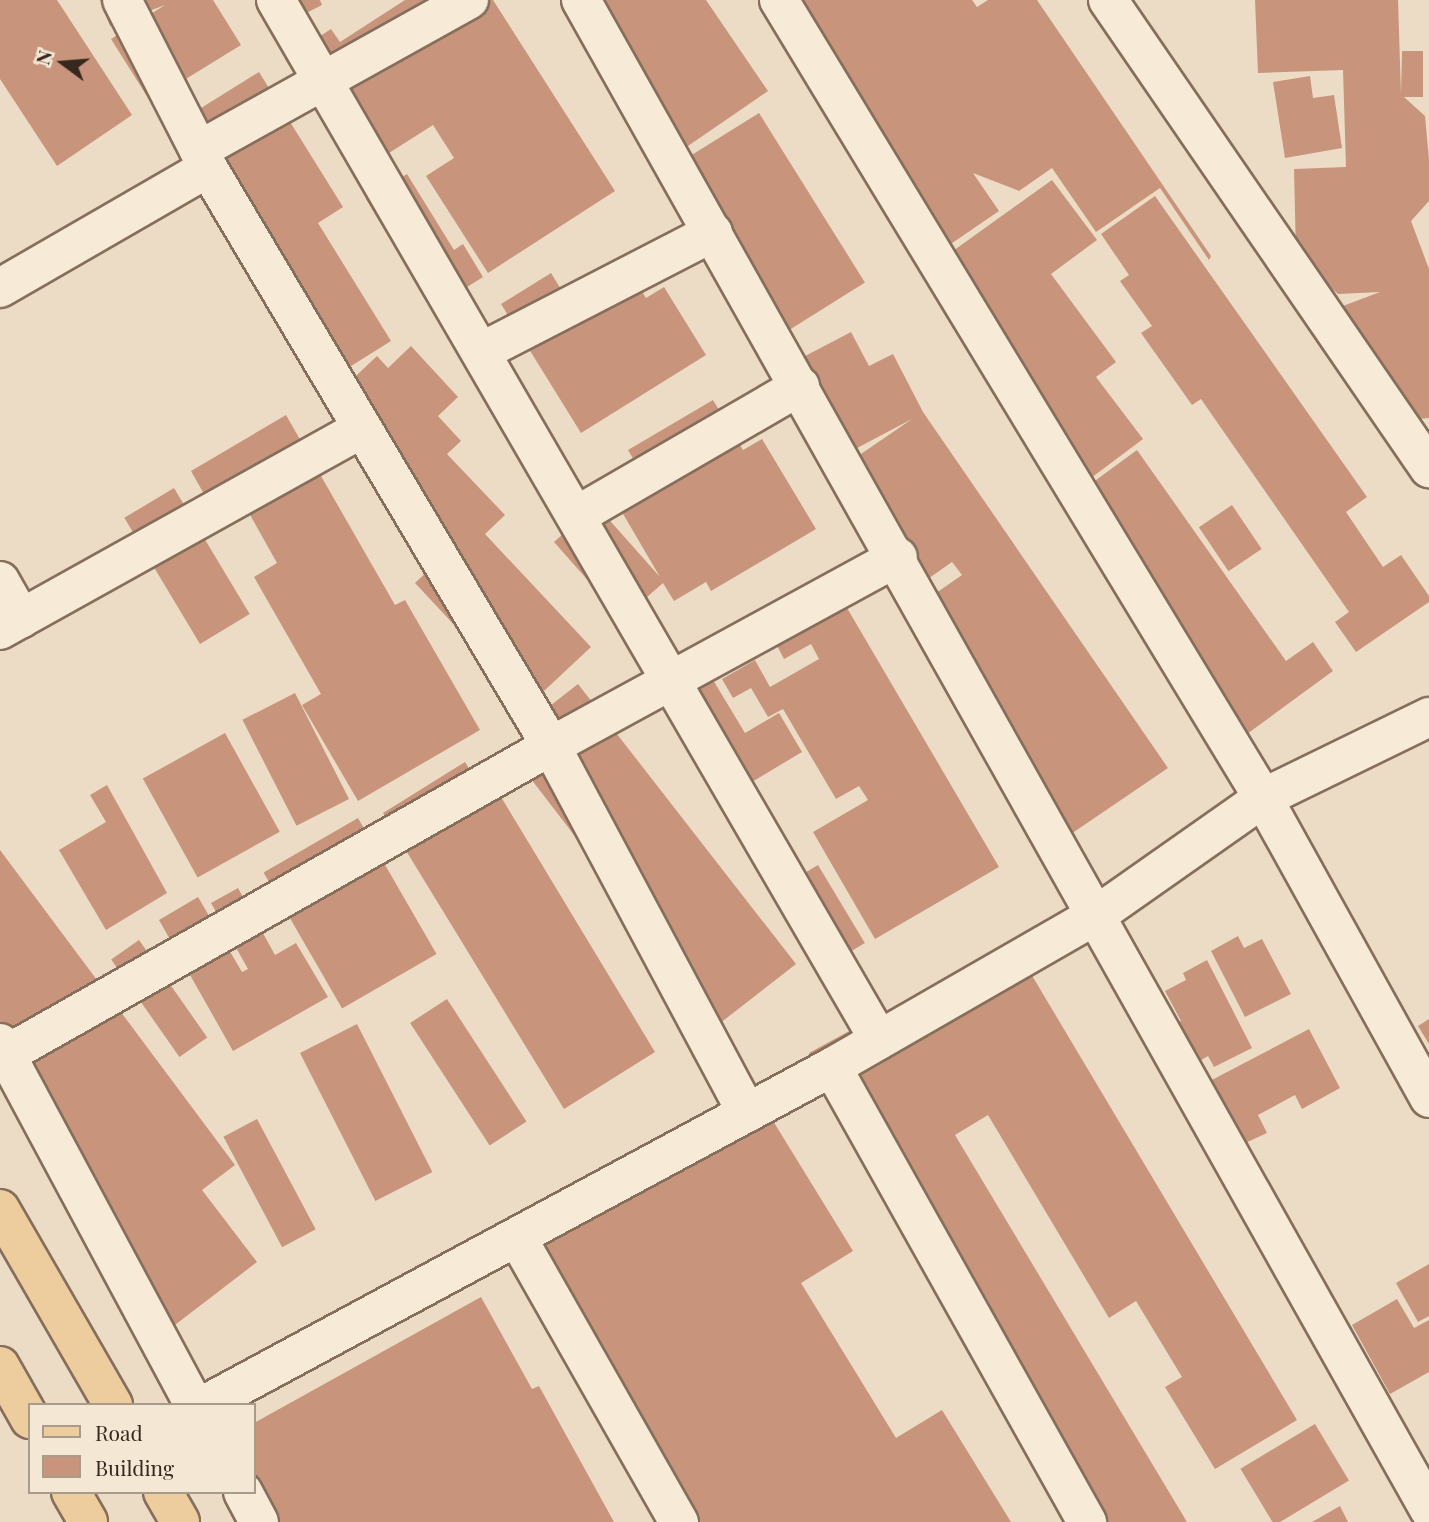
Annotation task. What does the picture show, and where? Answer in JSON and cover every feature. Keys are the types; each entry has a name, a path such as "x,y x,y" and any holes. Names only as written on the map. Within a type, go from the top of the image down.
{"main road":[{"path":"0,1209 112,1403"},
{"path":"0,1366 28,1415"},
{"path":"72,1494 88,1522"},
{"path":"164,1494 180,1522"}],"street":[{"path":"122,0 203,159 551,746 747,1113"},
{"path":"276,0 879,1040"},
{"path":"0,288 324,84 469,0"},
{"path":"581,0 898,557 1429,1509"},
{"path":"779,0 1263,799 1429,1098"},
{"path":"1108,0 1429,468"},
{"path":"481,352 713,232"},
{"path":"576,516 800,386"},
{"path":"0,581 11,624 361,429"},
{"path":"193,1403 3,1049 898,557"},
{"path":"208,1403 518,1239 879,1040 1098,914 1263,799 1429,717"},
{"path":"832,1066 1087,1522"},
{"path":"518,1239 679,1522"},
{"path":"244,1494 259,1522"}],"building":[{"path":"0,0 57,0 132,115 57,166 0,79"},
{"path":"100,0 213,0 241,45 150,101 111,39 165,5 110,26"},
{"path":"255,0 320,0 322,5 271,31"},
{"path":"405,0 493,0 615,191 488,273 426,176 454,158 433,125 367,167 325,122 285,59 331,29 340,42"},
{"path":"586,0 706,0 768,91 672,157"},
{"path":"773,0 972,0 977,7 988,0 1037,0 1211,256 1209,260 1160,188 1096,232 1052,168 1019,191 973,173 999,211 942,250"},
{"path":"1255,0 1398,0 1401,94 1402,51 1423,51 1423,97 1404,97 1425,116 1429,160 1429,201 1411,221 1429,269 1429,418 1418,419 1327,312 1380,292 1338,294 1296,256 1294,169 1346,167 1343,70 1258,73"},
{"path":"259,72 343,207 318,223 391,341 324,383 169,128"},
{"path":"1310,76 1313,98 1334,95 1342,148 1285,158 1273,82"},
{"path":"759,113 865,283 777,338 671,168"},
{"path":"407,174 454,250 463,244 483,277 432,309 366,199"},
{"path":"1052,180 1097,240 1051,274 1116,362 1096,377 1143,439 1083,484 925,271"},
{"path":"1155,196 1367,497 1346,512 1383,567 1401,555 1429,596 1429,602 1356,652 1335,622 1349,612 1201,399 1192,405 1141,333 1152,326 1120,281 1129,275 1101,234"},
{"path":"624,263 646,298 664,287 706,355 581,433 501,304 551,273 567,299"},
{"path":"851,332 869,366 893,354 923,412 1168,768 1068,836 913,609 962,575 952,562 915,588 836,471 912,419 825,465 788,365"},
{"path":"411,346 458,397 438,416 461,441 447,454 505,515 485,534 591,647 529,705 415,583 450,550 436,525 324,406 377,356 388,368"},
{"path":"713,400 743,450 762,439 816,529 711,591 706,582 674,601 663,583 622,619 554,542 596,505 660,577 612,495 644,477 628,450"},
{"path":"286,415 395,605 405,600 480,730 358,801 302,705 321,694 254,577 277,563 244,504 218,519 191,471"},
{"path":"1137,450 1286,661 1313,642 1333,671 1236,742 1066,502"},
{"path":"174,488 250,614 200,644 124,518"},
{"path":"1232,505 1262,549 1228,571 1199,527"},
{"path":"840,596 999,867 875,939 813,832 868,800 859,786 836,799 783,709 768,717 751,688 733,698 722,679 755,660 770,687 819,659 811,644 784,659 771,634"},
{"path":"698,655 745,733 779,713 802,752 720,801 651,684"},
{"path":"578,684 796,964 719,1024 518,762 533,750 518,731"},
{"path":"295,693 349,799 296,826 242,720"},
{"path":"225,733 280,832 198,877 143,779"},
{"path":"465,762 487,798 498,792 655,1052 564,1109 383,813"},
{"path":"107,785 167,893 106,930 59,850 106,822 90,795"},
{"path":"358,818 437,954 342,1008 264,872"},
{"path":"0,850 235,1165 202,1190 257,1262 171,1328 116,1254 131,1244 0,1069"},
{"path":"818,865 865,943 818,971 771,893"},
{"path":"238,888 275,955 296,943 328,997 233,1051 159,920 198,897 242,972 248,969 211,903"},
{"path":"1238,936 1244,948 1262,939 1291,994 1245,1017 1211,951"},
{"path":"139,940 207,1037 179,1057 111,960"},
{"path":"1012,942 1297,1420 1215,1469 1165,1387 1182,1377 1136,1301 1109,1318 988,1115 955,1135 1187,1522 1086,1522 809,1053 906,1000 909,1005"},
{"path":"1207,960 1252,1048 1214,1067 1208,1056 1196,1063 1175,1024 1181,1021 1165,991 1186,980 1183,973"},
{"path":"447,999 527,1121 490,1145 410,1023"},
{"path":"1429,1019 1429,1044 1418,1026"},
{"path":"357,1024 432,1172 375,1201 300,1053"},
{"path":"1309,1029 1340,1088 1302,1109 1295,1095 1258,1115 1267,1133 1241,1145 1208,1082"},
{"path":"751,1085 853,1251 801,1283 896,1438 942,1410 1011,1522 680,1522 515,1253 627,1162"},
{"path":"257,1119 316,1229 282,1247 223,1137"},
{"path":"1429,1264 1429,1316 1418,1322 1396,1283"},
{"path":"481,1297 532,1389 539,1386 614,1522 279,1522 256,1480 256,1422"},
{"path":"1397,1299 1414,1328 1429,1320 1429,1372 1390,1394 1352,1325"},
{"path":"1315,1424 1349,1481 1280,1522 1272,1522 1240,1469"},
{"path":"1340,1506 1348,1522 1312,1522"}]}
